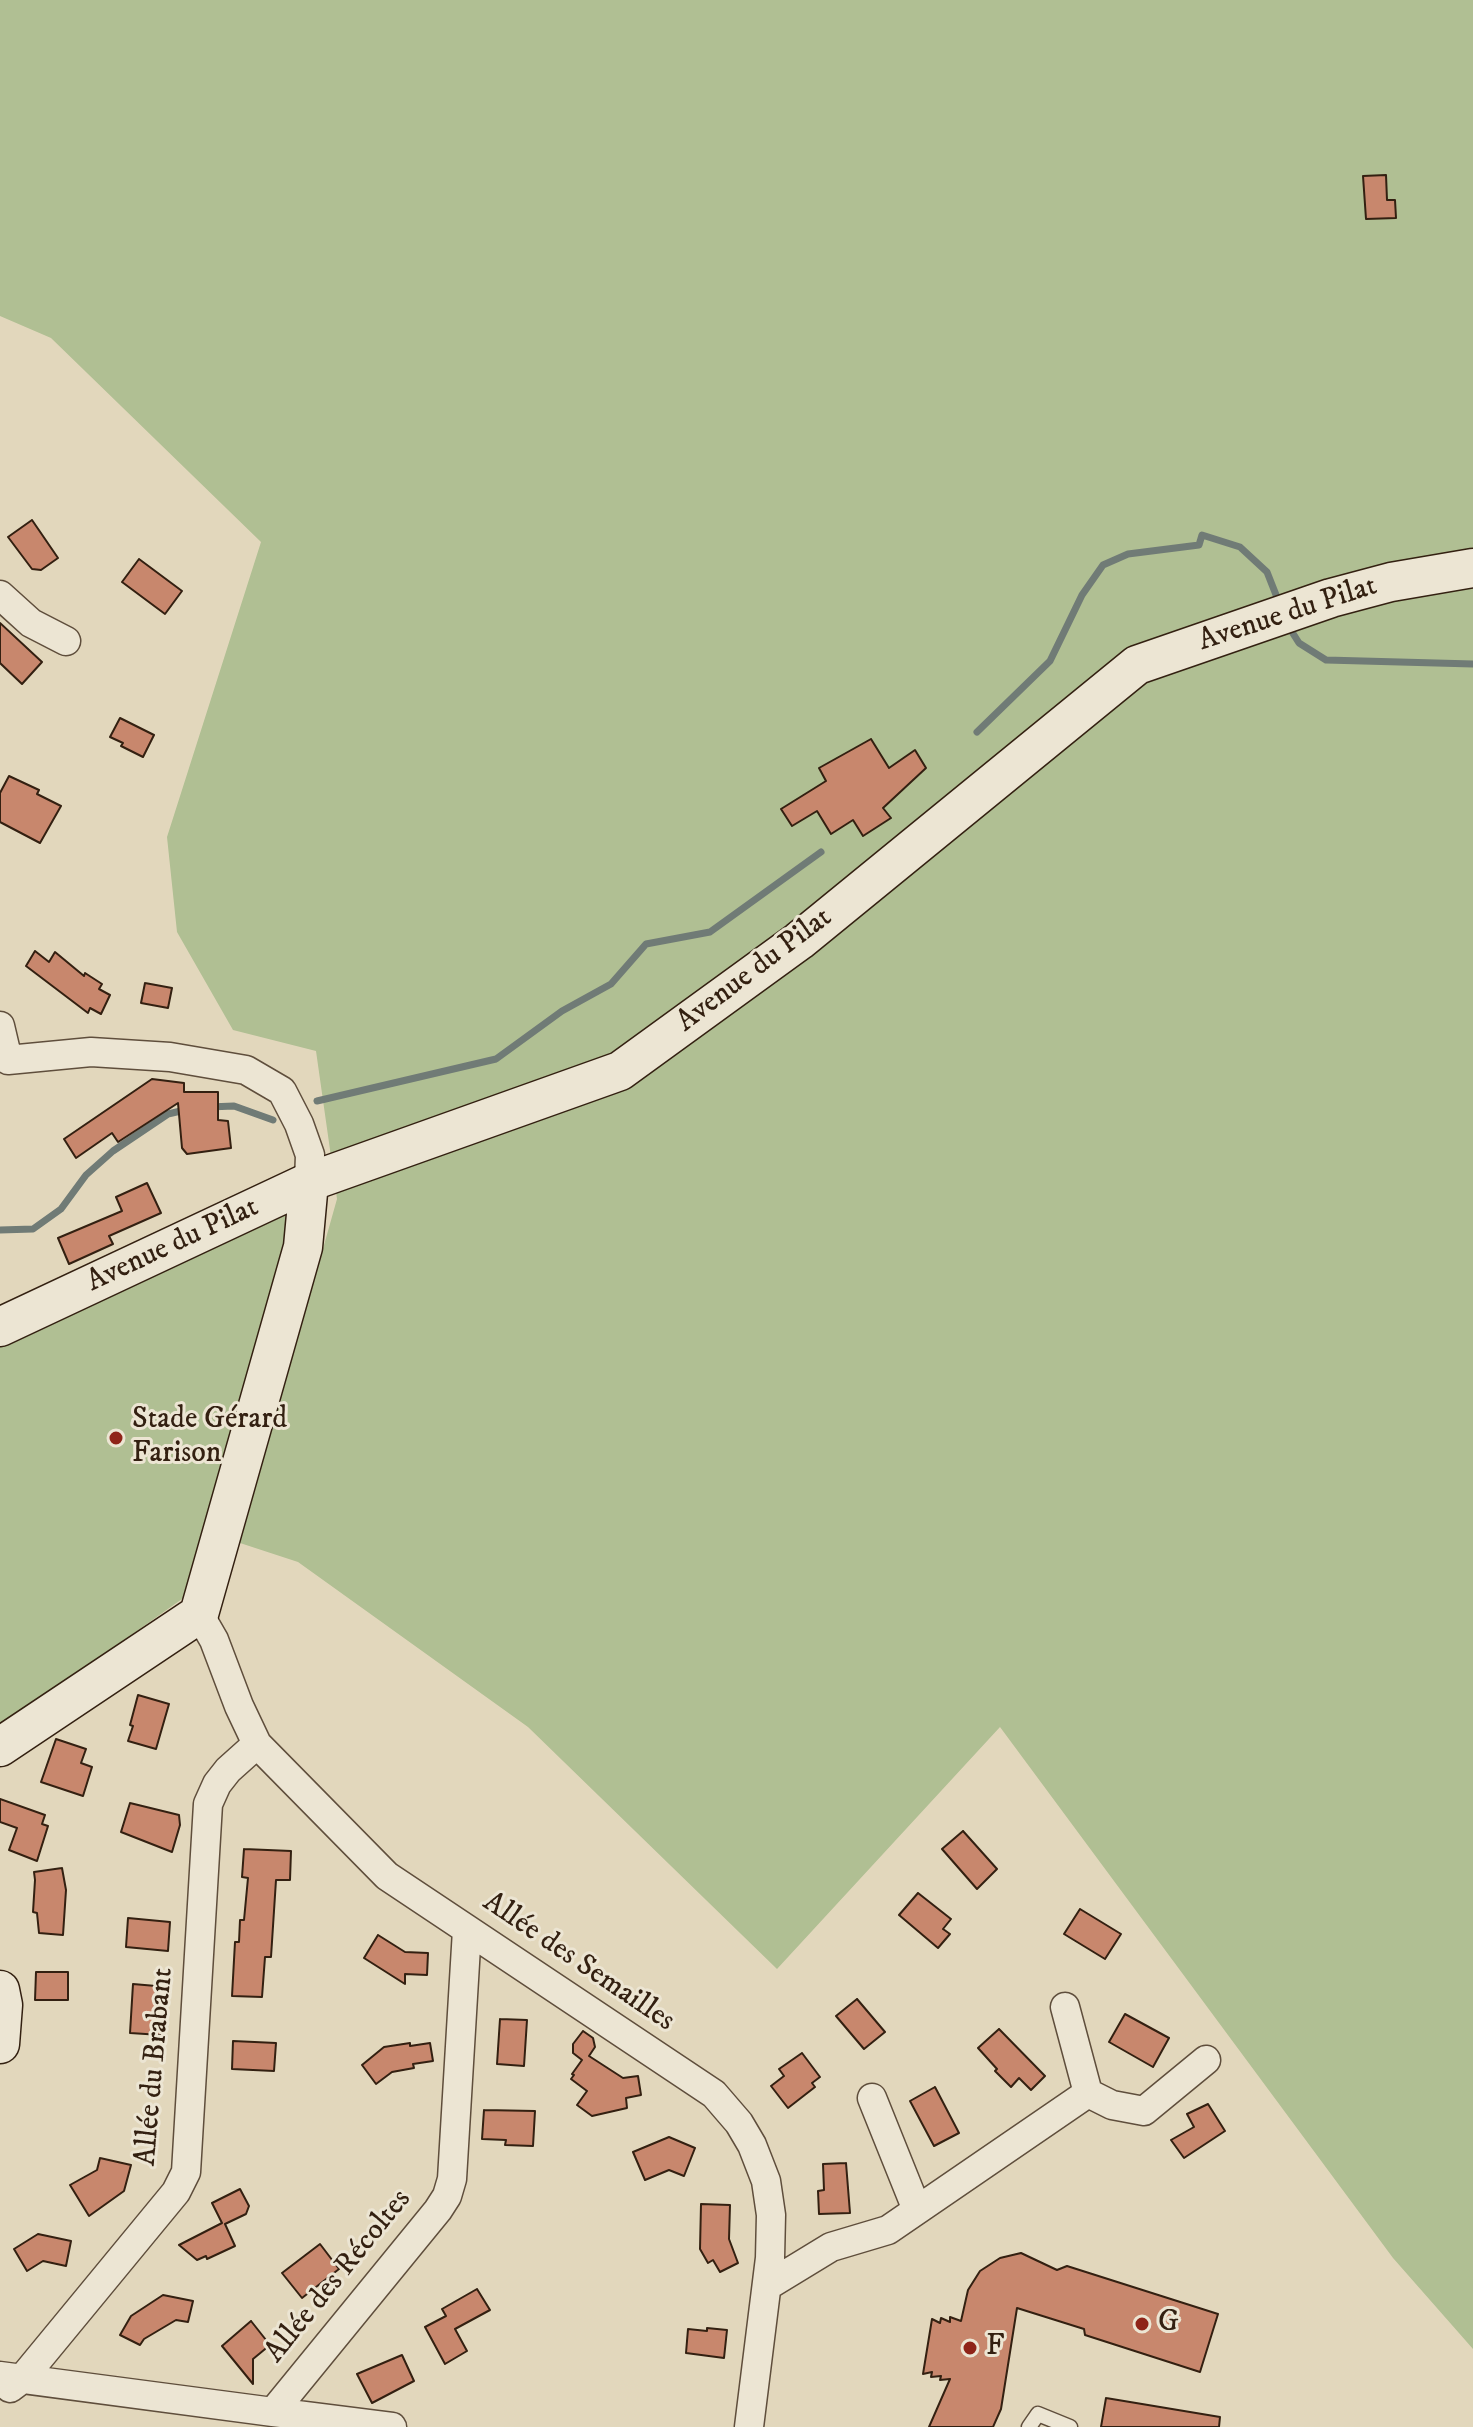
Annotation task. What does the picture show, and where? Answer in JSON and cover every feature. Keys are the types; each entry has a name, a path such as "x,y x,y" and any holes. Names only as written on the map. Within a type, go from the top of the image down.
{"main road":[{"name":"Avenue du Pilat","path":"0,1327 309,1182 620,1071 799,941 1137,665 1331,598 1391,582 1473,568"},
{"path":"0,1747 199,1614 303,1247 309,1182"},
{"path":"0,1990 3,2005 0,2044"}],"street":[{"path":"0,595 31,623 66,641"},
{"path":"0,1026 4,1061 91,1052 170,1057 246,1070 282,1091 310,1155 309,1182"},
{"name":"Allée des Semailles","path":"199,1614 214,1640 257,1744 387,1876 714,2094 739,2123 752,2145 766,2181 771,2215 767,2286 749,2427"},
{"name":"Allée du Brabant","path":"7,2383 176,2192 186,2172 208,1804 228,1770 257,1744"},
{"name":"Allée des Récoltes","path":"7,2383 273,2412 447,2196 452,2179 467,1930"},
{"path":"1065,2007 1088,2093 1112,2105 1144,2111 1206,2060"},
{"path":"767,2286 831,2247 888,2230 1088,2093"},
{"path":"872,2098 917,2210"},
{"path":"273,2412 392,2427"}],"lane":[{"path":"1029,2427 1038,2414 1070,2427"}],"green space":[{"path":"0,0 1473,0 1473,2349 1393,2258 1000,1727 777,1969 528,1727 298,1562 240,1543 337,1199 316,1051 233,1030 177,932 167,837 261,542 51,338 0,316"},
{"name":"Stade Gérard Farison","path":"285,1210 292,1219 188,1590 182,1599 0,1728 0,1343"}],"building":[{"path":"1386,175 1387,200 1395,200 1396,218 1366,219 1363,176"},
{"path":"32,520 58,558 41,570 32,569 8,537"},
{"path":"139,559 182,591 165,614 122,582"},
{"path":"0,623 42,662 22,684 0,663"},
{"path":"120,718 154,735 143,757 110,737"},
{"path":"871,739 889,768 915,750 926,768 883,808 891,818 863,836 853,820 831,834 817,811 792,826 781,809 826,781 819,768"},
{"path":"9,776 39,790 37,794 61,806 40,843 0,822 0,793"},
{"path":"35,951 49,962 55,952 84,976 85,973 102,984 99,989 110,995 101,1014 90,1008 88,1013 26,966"},
{"path":"145,983 172,988 168,1008 141,1003"},
{"path":"152,1079 184,1083 184,1092 218,1092 218,1120 228,1121 231,1148 187,1154 182,1148 178,1103 118,1142 112,1133 76,1158 64,1139"},
{"path":"147,1183 161,1213 109,1236 113,1244 69,1264 58,1238 122,1211 116,1197"},
{"path":"138,1695 169,1704 156,1749 128,1741"},
{"path":"56,1739 86,1749 81,1763 92,1767 83,1796 41,1782"},
{"path":"0,1799 45,1815 42,1824 48,1826 37,1861 9,1850 17,1828 0,1822"},
{"path":"130,1803 179,1815 180,1825 172,1852 121,1832"},
{"path":"963,1831 997,1869 977,1889 942,1849"},
{"path":"244,1849 291,1851 290,1880 276,1880 271,1957 265,1957 262,1997 232,1996 235,1942 239,1942 240,1920 244,1920 248,1878 242,1877"},
{"path":"62,1868 66,1890 63,1935 39,1933 37,1913 33,1912 34,1872"},
{"path":"918,1893 951,1919 943,1929 950,1934 938,1948 899,1915"},
{"path":"1080,1909 1121,1934 1105,1959 1064,1934"},
{"path":"128,1918 170,1922 168,1951 126,1947"},
{"path":"378,1935 405,1952 428,1953 427,1975 405,1974 405,1984 364,1958"},
{"path":"36,1972 68,1972 68,2000 35,2000"},
{"path":"133,1984 156,1986 155,2009 163,2009 161,2035 130,2033"},
{"path":"857,1999 885,2032 864,2049 836,2016"},
{"path":"1125,2014 1169,2038 1153,2067 1109,2042"},
{"path":"500,2019 527,2020 524,2066 497,2064"},
{"path":"999,2029 1045,2076 1031,2090 1019,2078 1011,2087 978,2048"},
{"path":"583,2031 593,2038 595,2047 589,2056 623,2078 638,2076 641,2095 626,2098 627,2108 592,2116 577,2105 587,2091 571,2079 582,2060 573,2053 573,2044"},
{"path":"233,2041 276,2043 274,2071 232,2069"},
{"path":"410,2043 410,2046 430,2043 433,2061 392,2072 376,2084 362,2065 384,2047"},
{"path":"802,2053 820,2077 812,2083 815,2087 788,2108 771,2086 784,2076 779,2069"},
{"path":"935,2087 959,2133 934,2146 910,2101"},
{"path":"1208,2104 1225,2131 1184,2158 1171,2140 1194,2127 1187,2114"},
{"path":"484,2110 535,2111 533,2146 505,2145 506,2140 482,2139"},
{"path":"669,2137 695,2148 684,2176 669,2170 645,2180 633,2152"},
{"path":"100,2158 131,2165 124,2191 89,2216 70,2185 97,2170"},
{"path":"846,2163 850,2213 819,2214 818,2191 824,2190 823,2164"},
{"path":"240,2189 249,2206 246,2214 225,2224 235,2246 207,2259 206,2256 197,2260 179,2245 222,2223 212,2203"},
{"path":"701,2204 730,2205 729,2239 738,2263 720,2272 713,2260 708,2263 700,2249"},
{"path":"38,2234 71,2241 66,2266 43,2261 27,2271 14,2249"},
{"path":"320,2244 339,2269 302,2298 282,2273"},
{"path":"1021,2253 1057,2270 1067,2266 1218,2314 1200,2372 1085,2335 1084,2329 1017,2308 1001,2409 993,2427 929,2427 950,2379 931,2377 932,2372 923,2374 932,2319 940,2323 941,2318 950,2322 950,2317 961,2321 968,2290 980,2271 1000,2258"},
{"path":"477,2289 490,2310 455,2329 467,2351 445,2364 425,2327 446,2316 442,2309"},
{"path":"163,2295 193,2301 188,2322 176,2320 144,2339 140,2345 120,2335 131,2316"},
{"path":"251,2321 270,2345 253,2359 253,2384 222,2346"},
{"path":"707,2328 727,2330 724,2358 686,2353 688,2329 707,2331"},
{"path":"402,2355 414,2381 372,2403 357,2374"},
{"path":"1106,2398 1220,2417 1219,2427 1101,2427"}],"waterway":[{"path":"977,732 1050,661 1082,595 1103,565 1128,554 1199,545 1202,535 1240,547 1267,572 1280,605"},
{"path":"1287,624 1299,643 1326,660 1473,664"},
{"path":"317,1101 496,1059 562,1011 611,984 646,944 710,932 821,852"},
{"path":"209,1107 234,1106 273,1120"},
{"path":"0,1230 33,1229 61,1209 86,1175 113,1151 168,1114 185,1110"}],"place":[{"name":"Stade Gérard Farison","path":"116,1438"},
{"name":"G","path":"1142,2324"},
{"name":"F","path":"970,2348"}]}
